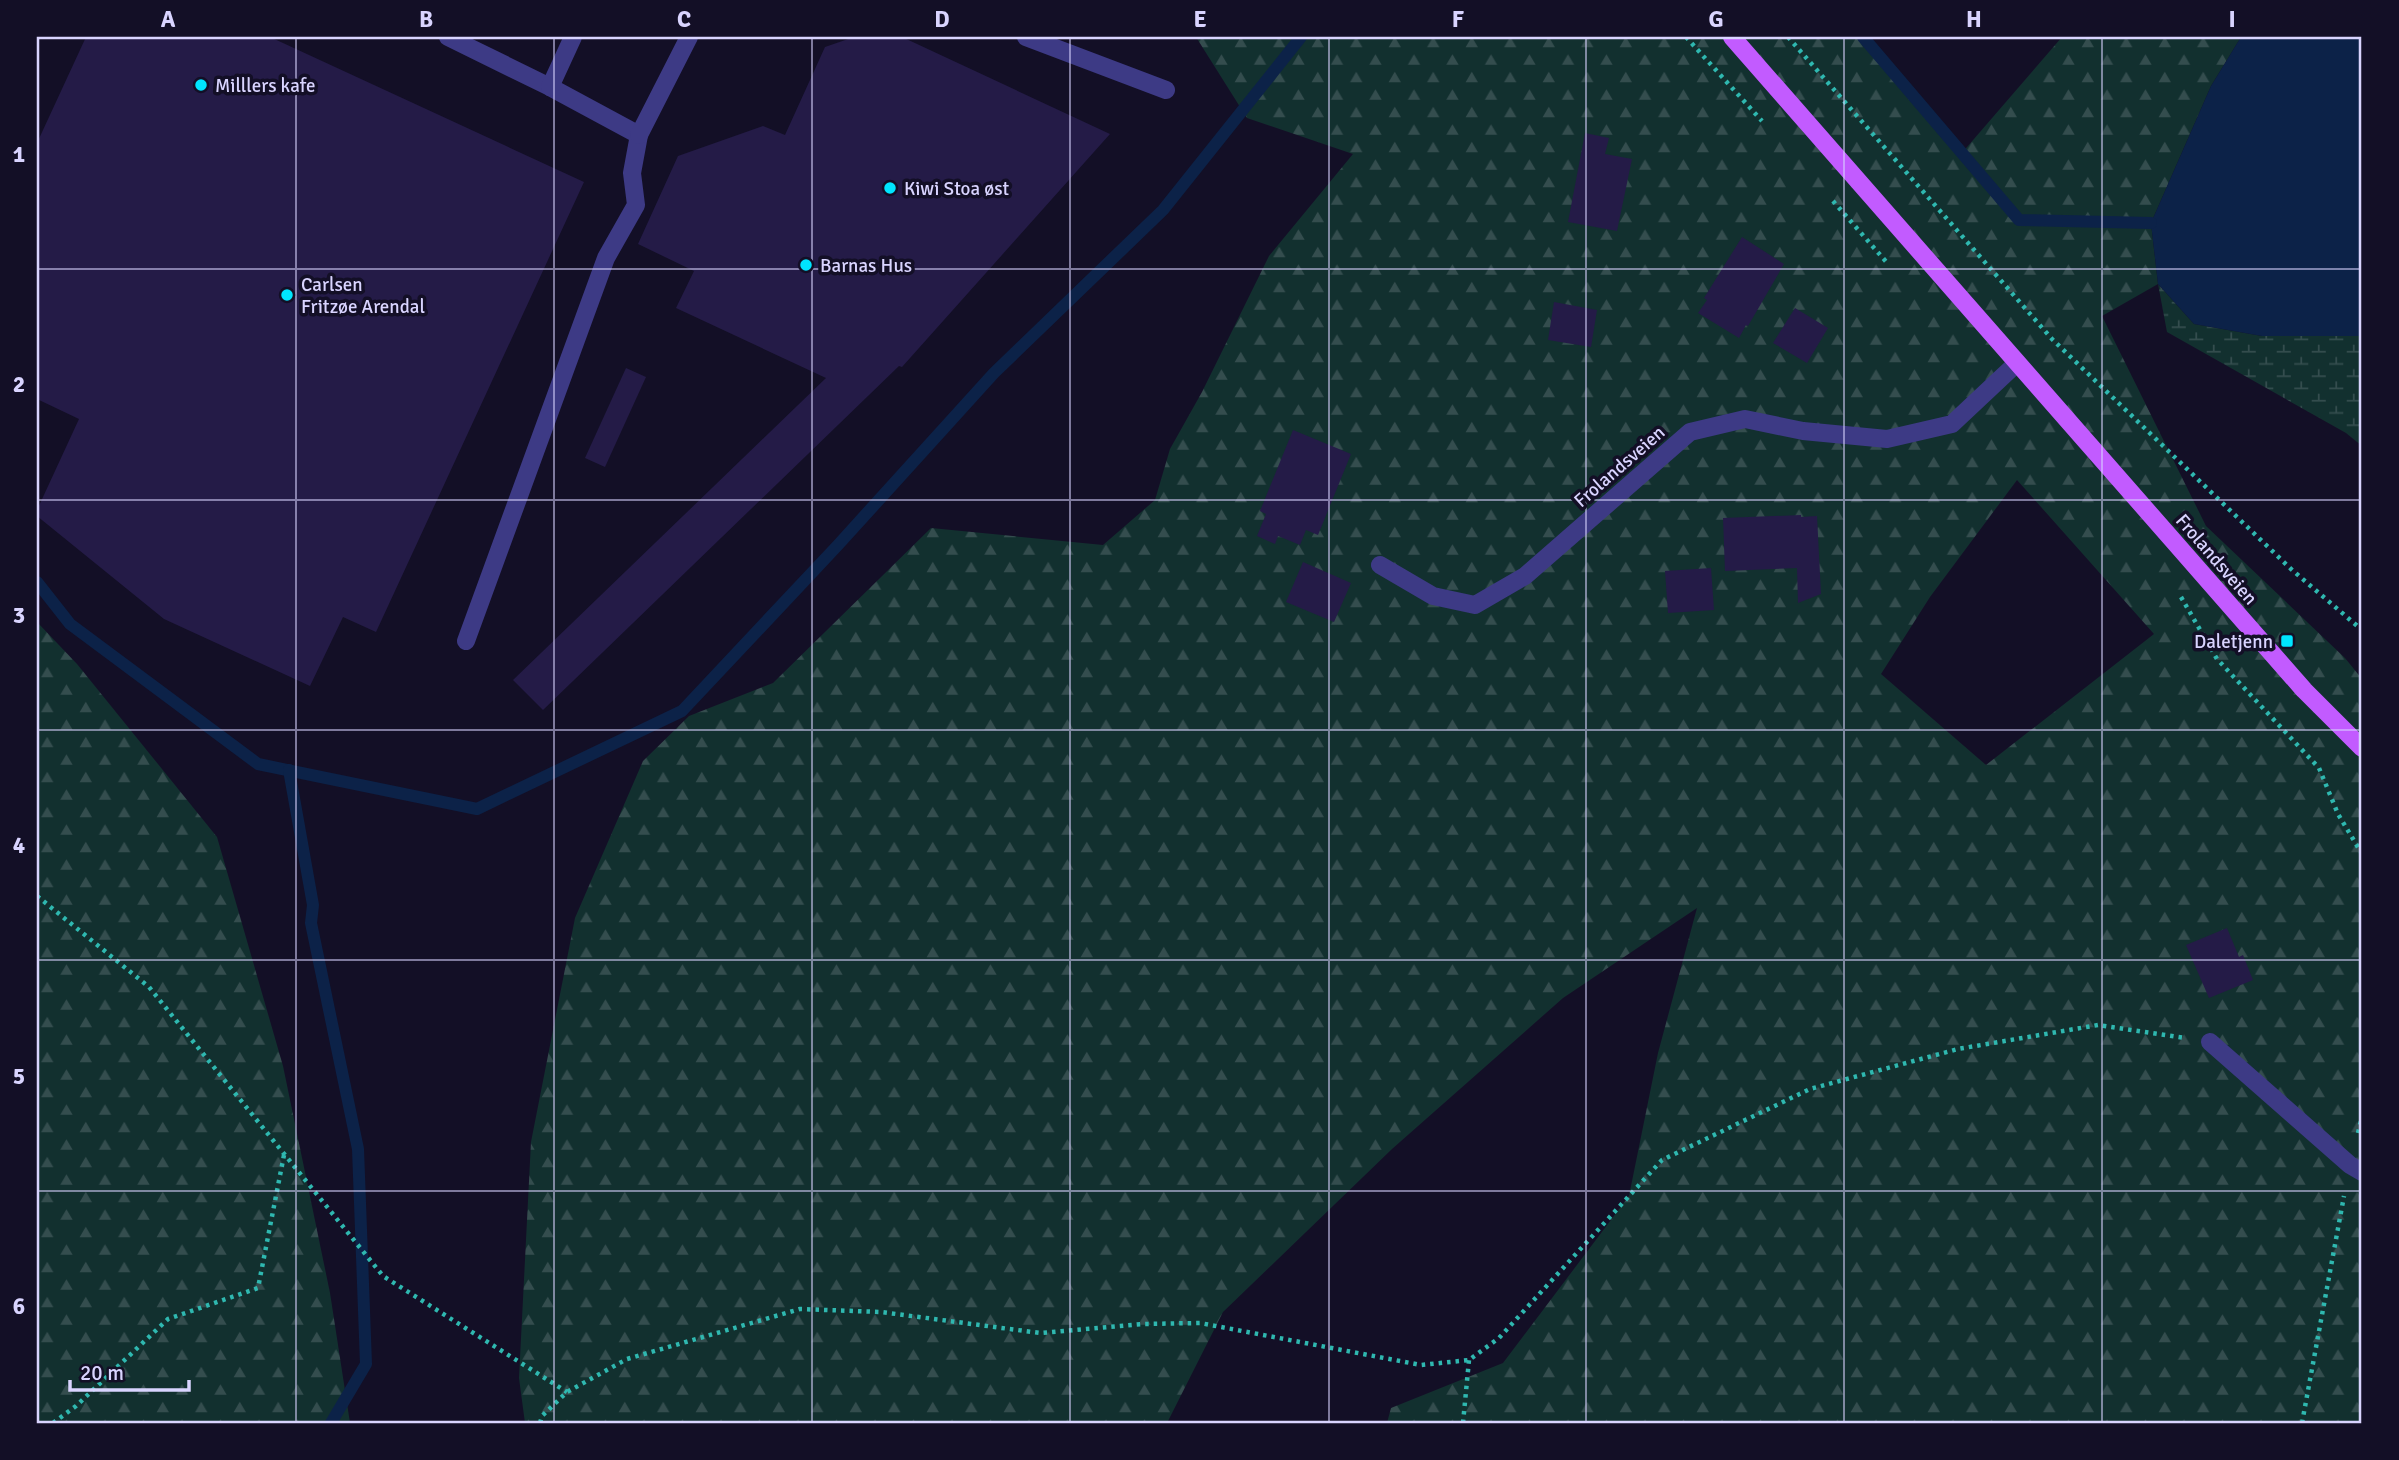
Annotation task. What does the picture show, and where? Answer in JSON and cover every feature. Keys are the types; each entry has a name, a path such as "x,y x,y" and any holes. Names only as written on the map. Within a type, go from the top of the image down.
{"main road":[{"name":"Frolandsveien","path":"1732,37 2304,690 2362,748"}],"street":[{"path":"448,37 639,135"},
{"path":"550,87 573,37"},
{"path":"466,641 606,258 636,205 632,173 639,135 689,37"},
{"path":"1026,37 1166,90"},
{"name":"Frolandsveien","path":"1380,565 1433,596 1475,605 1525,576 1690,432 1745,419 1803,430 1887,439 1952,424 2017,363"},
{"path":"2210,1042 2356,1169"}],"path":[{"path":"1788,37 2052,339 2291,569 2362,630"},
{"path":"2178,593 2217,659 2319,768 2338,814 2362,854"},
{"path":"37,896 149,987 383,1276 566,1392"},
{"path":"540,1423 542,1416 566,1392 627,1359 800,1309 881,1312 1040,1334 1143,1324 1200,1323 1421,1366 1469,1360 1499,1338 1662,1160 1810,1089 1958,1049 2098,1025 2210,1042"},
{"path":"2302,1423 2356,1169 2362,1117"},
{"path":"53,1423 76,1406 168,1319 258,1288 285,1154"},
{"path":"1463,1423 1469,1360"}],"green space":[{"path":"1196,37 1859,37 1961,154 2062,37 2241,37 2211,86 2151,223 2158,284 2102,316 2206,526 2345,658 2362,679 2362,1423 1387,1423 1391,1408 1503,1363 1629,1196 1658,1053 1697,908 1563,998 1392,1149 1223,1312 1167,1423 525,1423 519,1378 531,1142 575,918 643,761 689,716 773,683 931,528 1103,545 1155,500 1170,449 1202,392 1269,256 1353,154 1247,118","holes":["2017,480 2154,634 1986,765 1881,674 1930,597"]},
{"path":"2158,284 2194,324 2262,336 2362,336 2362,446 2346,433 2167,332"},
{"path":"37,622 77,664 217,837 283,1066 330,1293 350,1423 37,1423"}],"water":[{"path":"2241,37 2362,37 2362,336 2262,336 2194,324 2158,284 2151,223 2211,86"}],"building":[{"path":"86,37 270,37 584,182 376,632 343,617 310,686 164,619 37,516 37,510 79,419 37,399 37,143"},
{"path":"854,37 902,37 1110,134 902,367 899,366 543,710 513,680 826,378 676,308 694,271 638,244 678,156 763,126 785,135 825,47"},
{"path":"1585,133 1609,138 1605,154 1632,159 1617,231 1568,222"},
{"path":"1742,237 1784,264 1739,338 1698,313 1707,300 1704,298"},
{"path":"1554,302 1597,310 1591,347 1548,340"},
{"path":"1795,308 1828,328 1807,363 1773,343"},
{"path":"626,368 646,377 605,467 585,458"},
{"path":"1293,430 1351,454 1318,535 1306,530 1300,545 1278,536 1275,544 1257,536 1266,514 1260,511"},
{"path":"1817,516 1821,594 1798,603 1797,568 1725,571 1723,518"},
{"path":"1303,562 1351,583 1334,622 1286,602"},
{"path":"1711,568 1714,610 1668,613 1665,571"},
{"path":"2227,928 2239,957 2243,955 2253,980 2209,998 2186,945"}],"waterway":[{"path":"37,582 70,624 258,764 477,809 682,711 994,373 1163,210 1301,37"},
{"path":"1863,37 2019,220 2151,223"},
{"path":"289,770 313,905 311,923 358,1149 366,1364 331,1423"}],"place":[{"name":"Milllers kafe","path":"201,85"},
{"name":"Kiwi Stoa øst","path":"890,188"},
{"name":"Barnas Hus","path":"806,265"},
{"name":"Carlsen Fritzøe Arendal","path":"287,295"},
{"name":"Daletjenn","path":"2287,641"}]}
